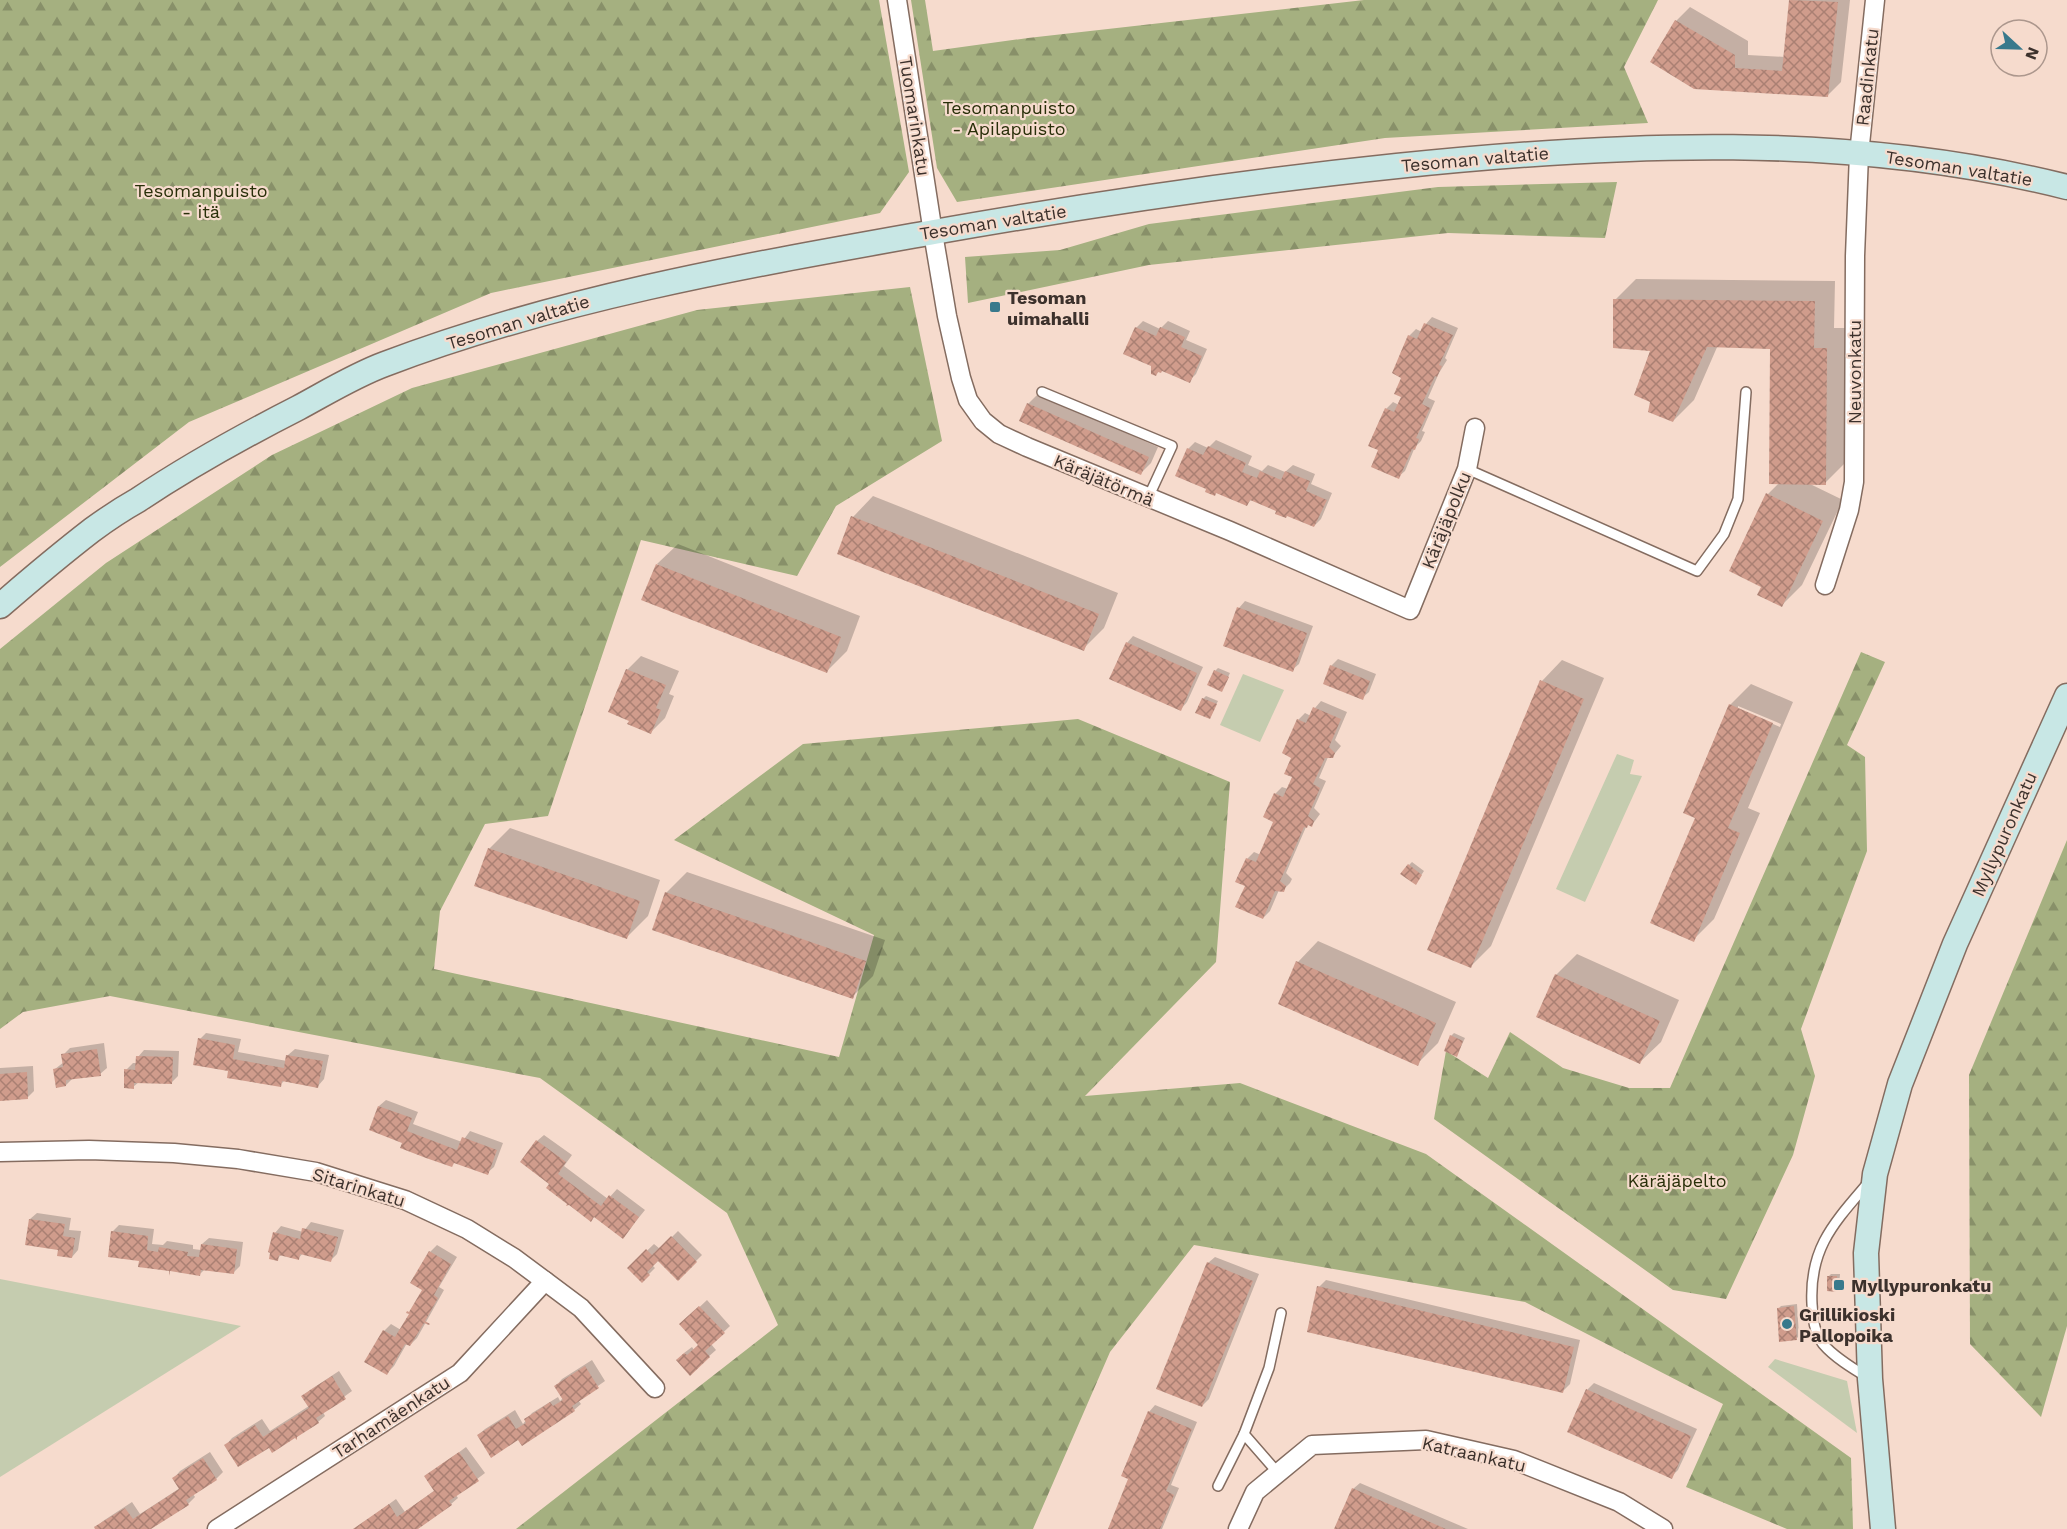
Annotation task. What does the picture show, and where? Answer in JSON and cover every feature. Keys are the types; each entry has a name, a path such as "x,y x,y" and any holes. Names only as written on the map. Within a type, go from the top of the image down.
{"main road":[{"name":"Tesoman valtatie","path":"0,606 96,527 181,472 379,366 489,328 599,298 761,264 1070,209 1304,176 1509,155 1622,148 1766,149 1859,154 1922,160 2016,174 2067,187"},
{"name":"Myllypuronkatu","path":"2048,735 2067,680"},
{"name":"Myllypuronkatu","path":"1883,1529 1870,1379 1866,1253 1875,1174 1900,1084 1955,944 2067,696"}],"street":[{"name":"Tuomarinkatu","path":"897,0 933,232"},
{"name":"Raadinkatu","path":"1859,154 1875,0"},
{"name":"Neuvonkatu","path":"1825,585 1849,510 1854,482 1855,256 1859,154"},
{"name":"Käräjätörmä","path":"933,232 960,378 968,400 983,421 999,434 1410,609"},
{"name":"Käräjäpolku","path":"1410,609 1467,469 1475,428"},
{"name":"Sitarinkatu","path":"0,1152 90,1150 174,1153 238,1159 316,1172 405,1200 467,1229 581,1308 655,1388"},
{"name":"Tarhamäenkatu","path":"217,1529 460,1373 545,1281"},
{"name":"Katraankatu","path":"1238,1529 1255,1492 1312,1445 1426,1440 1514,1460 1619,1502 1664,1529"}],"lane":[{"path":"1042,392 1172,446 1148,498"},
{"path":"1467,469 1697,571 1724,534 1738,499 1746,392"},
{"path":"1870,1379 1846,1364 1823,1344 1813,1315 1812,1279 1817,1257 1834,1223 1875,1174"},
{"path":"1218,1486 1244,1434 1269,1368 1281,1313"},
{"path":"1244,1434 1278,1473"}],"green space":[{"name":"Tesomanpuisto - itä","path":"0,0 879,0 909,172 880,213 491,293 189,422 0,567"},
{"name":"Tesomanpuisto - Apilapuisto","path":"911,0 925,0 933,51 1364,0 1658,0 1624,67 1648,123 1385,138 957,202 937,168"},
{"path":"1617,182 1605,238 1448,233 1149,265 968,303 965,257 1060,250 1149,224 1438,187"},
{"path":"910,287 942,441 836,506 797,576 641,540 548,816 485,824 440,911 434,969 839,1057 874,935 674,840 803,744 1078,719 1230,782 1216,962 1085,1096 1240,1083 1426,1154 1851,1458 1853,1529 1787,1529 1686,1487 1723,1404 1525,1302 1194,1245 1110,1352 1033,1529 516,1529 778,1325 727,1213 540,1078 110,996 23,1012 0,1029 0,649 106,563 272,455 412,388 697,310"},
{"name":"Käräjäpelto","path":"1861,652 1885,662 1847,745 1865,757 1867,851 1801,1029 1815,1076 1793,1155 1726,1299 1673,1290 1434,1119 1446,1051 1488,1078 1510,1032 1563,1068 1629,1088 1670,1088"},
{"path":"1243,674 1284,690 1260,742 1220,725"},
{"path":"1617,754 1634,760 1630,774 1642,776 1585,902 1556,889"},
{"path":"2067,840 2067,1326 2041,1417 1970,1344 1969,1075"},
{"path":"0,1279 241,1326 0,1477"},
{"path":"1775,1359 1847,1381 1857,1433 1768,1367"}],"building":[{"path":"1789,0 1838,2 1828,97 1694,89 1650,62 1675,20 1735,55 1735,68 1782,71"},
{"path":"1613,299 1815,301 1814,348 1827,348 1826,485 1769,484 1770,349 1707,347 1673,422 1648,412 1650,402 1634,395 1650,351 1613,348"},
{"path":"1424,323 1453,335 1439,365 1442,366 1422,404 1430,408 1416,438 1419,439 1415,450 1412,449 1399,479 1371,467 1378,450 1368,446 1385,408 1394,412 1401,397 1394,394 1401,378 1392,373 1408,335 1417,339"},
{"path":"1135,327 1156,336 1160,327 1185,337 1181,347 1202,356 1190,383 1162,371 1156,376 1151,374 1151,366 1123,354"},
{"path":"1027,403 1149,457 1141,475 1019,421"},
{"path":"1208,446 1246,463 1242,472 1257,478 1260,471 1281,480 1285,471 1310,481 1306,491 1327,500 1314,527 1287,516 1286,518 1275,514 1276,511 1250,500 1247,506 1216,493 1215,496 1205,492 1206,489 1175,476 1187,448 1203,455"},
{"path":"1766,493 1823,521 1782,607 1757,595 1761,587 1729,571"},
{"path":"851,516 1099,614 1084,651 837,554"},
{"path":"656,564 841,637 827,673 641,600"},
{"path":"1237,607 1307,633 1293,672 1223,646"},
{"path":"1126,642 1197,673 1181,711 1109,679"},
{"path":"1330,665 1370,681 1363,700 1323,684"},
{"path":"626,669 666,685 656,708 661,710 651,734 627,724 629,721 608,712"},
{"path":"1214,670 1229,677 1222,692 1207,685"},
{"path":"1540,680 1584,699 1471,968 1427,950"},
{"path":"1202,698 1217,704 1210,719 1195,713"},
{"path":"1729,704 1773,723 1728,828 1740,833 1694,942 1650,923 1695,818 1683,813"},
{"path":"1313,707 1341,719 1329,747 1335,753 1333,758 1325,758 1313,784 1320,788 1308,816 1314,821 1312,827 1308,825 1307,828 1304,827 1280,881 1286,886 1284,892 1275,891 1263,919 1235,907 1245,886 1235,882 1246,858 1256,862 1273,822 1263,817 1274,793 1283,797 1292,777 1284,774 1291,758 1282,753 1297,719 1306,723"},
{"path":"488,848 640,901 627,939 474,886"},
{"path":"1408,864 1422,875 1416,885 1400,874"},
{"path":"665,892 866,961 853,999 652,930"},
{"path":"1296,961 1436,1023 1418,1066 1278,1004"},
{"path":"1555,974 1660,1021 1640,1064 1536,1017"},
{"path":"1450,1035 1463,1041 1457,1057 1444,1051"},
{"path":"198,1038 235,1045 233,1059 284,1068 286,1055 323,1061 318,1088 282,1081 281,1087 227,1078 228,1071 193,1065"},
{"path":"97,1049 101,1076 66,1080 66,1086 56,1088 53,1069 63,1067 61,1054"},
{"path":"136,1056 173,1057 172,1084 134,1083 134,1089 124,1088 124,1069 135,1070"},
{"path":"27,1072 28,1099 0,1101 0,1074"},
{"path":"378,1106 412,1118 407,1131 457,1150 462,1137 497,1150 488,1175 454,1163 452,1167 426,1158 400,1148 402,1143 369,1130"},
{"path":"536,1140 566,1162 558,1174 578,1189 601,1206 609,1195 639,1217 623,1239 594,1217 591,1222 569,1205 566,1206 567,1204 546,1188 549,1184 520,1162"},
{"path":"29,1219 65,1224 63,1236 75,1238 72,1258 57,1256 58,1250 25,1245"},
{"path":"302,1228 338,1237 331,1262 300,1254 299,1260 279,1255 278,1261 269,1259 270,1253 268,1252 273,1232 300,1239"},
{"path":"111,1231 148,1236 147,1250 158,1252 159,1247 188,1252 187,1256 199,1257 201,1244 237,1249 234,1274 201,1270 200,1276 170,1271 169,1276 169,1271 138,1267 139,1261 108,1257"},
{"path":"671,1236 697,1262 678,1281 658,1261 647,1272 650,1275 642,1283 627,1268 646,1249 652,1255"},
{"path":"429,1251 451,1264 434,1295 438,1298 425,1321 430,1324 424,1323 410,1346 405,1344 387,1375 364,1362 383,1330 395,1337 409,1314 406,1313 407,1311 409,1312 422,1290 410,1283"},
{"path":"1207,1262 1253,1281 1202,1407 1156,1389"},
{"path":"1827,1276 1837,1276 1837,1292 1827,1291"},
{"path":"1317,1286 1574,1347 1563,1393 1307,1332"},
{"path":"699,1306 725,1333 705,1351 710,1357 690,1376 676,1360 684,1353 687,1355 698,1345 679,1324"},
{"name":"Grillikioski Pallopoika","path":"1794,1306 1797,1340 1779,1342 1777,1308"},
{"path":"585,1366 599,1388 572,1406 575,1411 522,1446 518,1440 491,1458 477,1435 508,1416 516,1429 526,1423 524,1419 550,1402 553,1406 563,1400 554,1386"},
{"path":"332,1376 346,1399 316,1418 319,1423 297,1437 297,1440 295,1438 272,1453 269,1448 238,1467 224,1445 255,1425 263,1437 309,1408 301,1396"},
{"path":"1586,1389 1691,1436 1672,1479 1567,1432"},
{"path":"1148,1411 1192,1429 1166,1491 1174,1495 1160,1529 1108,1529 1128,1479 1121,1476"},
{"path":"459,1452 479,1481 449,1501 452,1505 418,1529 353,1529 389,1504 397,1517 434,1491 424,1476"},
{"path":"203,1458 217,1480 186,1500 189,1505 151,1529 95,1529 94,1527 125,1508 133,1519 179,1489 172,1478"},
{"path":"1352,1488 1446,1529 1334,1529"}],"place":[{"name":"Tesoman uimahalli","path":"995,307"},
{"name":"Myllypuronkatu","path":"1839,1285"},
{"name":"Grillikioski Pallopoika","path":"1787,1324"}]}
